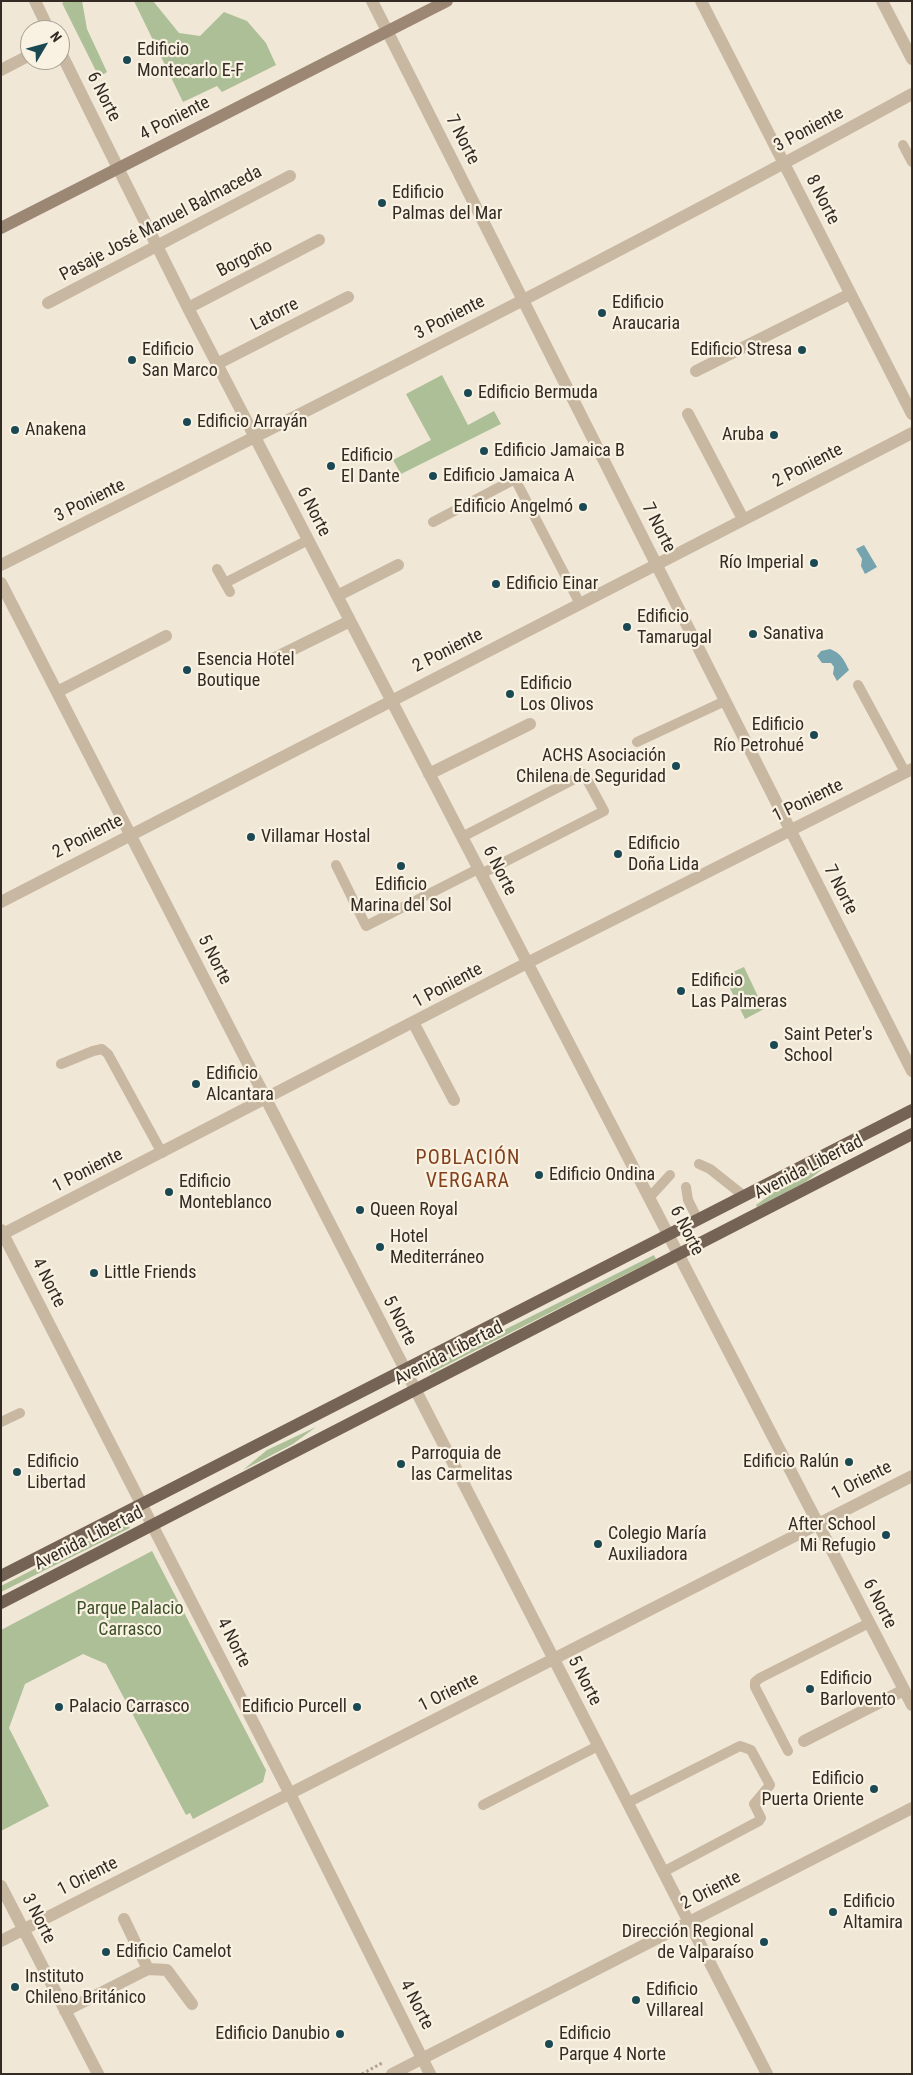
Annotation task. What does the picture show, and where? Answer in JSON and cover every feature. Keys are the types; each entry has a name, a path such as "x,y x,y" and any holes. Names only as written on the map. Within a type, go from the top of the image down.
{"main road":[{"name":"4 Poniente","path":"1,228 446,1"},
{"name":"Avenida Libertad","path":"1,1576 404,1368 912,1110"},
{"name":"Avenida Libertad","path":"1,1603 912,1134"}],"street":[{"path":"35,1 44,20"},
{"name":"7 Norte","path":"372,1 912,1070"},
{"name":"8 Norte","path":"701,1 912,414"},
{"path":"882,1 912,59"},
{"path":"1,70 20,60"},
{"name":"6 Norte","path":"69,70 188,308 912,1706"},
{"name":"3 Poniente","path":"1,565 256,438 523,300 784,164 912,94"},
{"name":"Pasaje José Manuel Balmaceda","path":"48,303 290,176"},
{"name":"Borgoño","path":"188,308 319,240"},
{"path":"696,371 850,294"},
{"name":"Latorre","path":"217,364 348,297"},
{"path":"688,414 743,519"},
{"name":"2 Poniente","path":"1,902 580,602 912,433"},
{"path":"337,596 398,565"},
{"name":"5 Norte","path":"1,583 767,2074"},
{"path":"275,658 350,621"},
{"path":"57,692 166,636"},
{"path":"429,774 530,724"},
{"name":"1 Poniente","path":"2,1233 414,1024 527,963 908,771"},
{"path":"414,1024 454,1100"},
{"name":"4 Norte","path":"2,1233 290,1794 430,2074"},
{"name":"1 Oriente","path":"1,1942 912,1476"},
{"path":"804,1741 904,1690"},
{"name":"2 Oriente","path":"392,2074 912,1808"},
{"name":"3 Norte","path":"1,1886 98,2074"},
{"path":"124,1920 148,1969"},
{"path":"66,2011 148,1969 167,1970 192,2004"}],"lane":[{"path":"903,145 912,162"},
{"path":"433,522 515,479 580,602"},
{"path":"217,569 228,587 308,540"},
{"path":"858,685 908,771"},
{"path":"637,742 726,701"},
{"path":"336,865 366,926 604,811 584,774 462,837"},
{"path":"61,1064 102,1049 108,1054 162,1153"},
{"path":"699,1164 710,1169 744,1196"},
{"path":"649,1198 670,1176"},
{"path":"686,1187 688,1200 698,1220"},
{"path":"1,1422 20,1412"},
{"path":"788,1751 755,1687 755,1682 869,1623"},
{"path":"484,1805 598,1746"},
{"path":"627,1803 740,1746 751,1750 770,1785 754,1804 761,1818 759,1821 663,1872"}],"green space":[{"path":"66,1 82,1 87,29 107,72 99,77 62,3"},
{"path":"134,1 153,1 179,33 200,36 224,12 247,21 266,43 276,65 222,92 217,86 183,102"},
{"path":"442,375 468,425 494,411 501,424 401,474 393,460 431,440 406,394"},
{"path":"744,967 764,1009 745,1019 724,976"},
{"path":"834,1161 804,1183 757,1207 756,1205 780,1188"},
{"path":"654,1255 656,1259 431,1373 428,1368"},
{"path":"316,1427 293,1444 243,1470 267,1450"},
{"path":"126,1522 130,1528 1,1592 1,1586"},
{"name":"Parque Palacio Carrasco","path":"152,1551 266,1770 263,1782 193,1819 190,1813 186,1815 106,1664 83,1654 25,1684 9,1728 49,1806 1,1831 1,1630"}],"water":[{"path":"864,545 877,567 865,574 861,566 862,559 856,549"},
{"path":"830,649 840,655 849,670 837,681 833,674 834,667 831,663 822,663 817,656 821,651"}],"place":[{"name":"Edificio Montecarlo E-F","path":"127,60"},
{"name":"Edificio Palmas del Mar","path":"382,203"},
{"name":"Edificio Araucaria","path":"602,313"},
{"name":"Edificio Stresa","path":"802,350"},
{"name":"Edificio San Marco","path":"132,360"},
{"name":"Edificio Bermuda","path":"468,393"},
{"name":"Edificio Arrayán","path":"187,422"},
{"name":"Anakena","path":"15,430"},
{"name":"Aruba","path":"774,435"},
{"name":"Edificio Jamaica B","path":"484,451"},
{"name":"Edificio El Dante","path":"331,466"},
{"name":"Edificio Jamaica A","path":"433,476"},
{"name":"Edificio Angelmó","path":"583,507"},
{"name":"Río Imperial","path":"814,563"},
{"name":"Edificio Einar","path":"496,584"},
{"name":"Edificio Tamarugal","path":"627,627"},
{"name":"Sanativa","path":"753,634"},
{"name":"Esencia Hotel Boutique","path":"187,670"},
{"name":"Edificio Los Olivos","path":"510,694"},
{"name":"Edificio Río Petrohué","path":"814,735"},
{"name":"ACHS Asociación Chilena de Seguridad","path":"676,766"},
{"name":"Villamar Hostal","path":"251,837"},
{"name":"Edificio Doña Lida","path":"618,854"},
{"name":"Edificio Marina del Sol","path":"401,866"},
{"name":"Edificio Las Palmeras","path":"681,991"},
{"name":"Saint Peter's School","path":"774,1045"},
{"name":"Edificio Alcantara","path":"196,1084"},
{"name":"Edificio Ondina","path":"539,1175"},
{"name":"Edificio Monteblanco","path":"169,1192"},
{"name":"Queen Royal","path":"360,1210"},
{"name":"Hotel Mediterráneo","path":"380,1247"},
{"name":"Little Friends","path":"94,1273"},
{"name":"Edificio Ralún","path":"849,1462"},
{"name":"Parroquia de las Carmelitas","path":"401,1464"},
{"name":"Edificio Libertad","path":"17,1472"},
{"name":"After School Mi Refugio","path":"886,1535"},
{"name":"Colegio María Auxiliadora","path":"598,1544"},
{"name":"Edificio Barlovento","path":"810,1689"},
{"name":"Palacio Carrasco","path":"59,1707"},
{"name":"Edificio Purcell","path":"357,1707"},
{"name":"Edificio Puerta Oriente","path":"874,1789"},
{"name":"Edificio Altamira","path":"833,1912"},
{"name":"Dirección Regional de Valparaíso","path":"764,1942"},
{"name":"Edificio Camelot","path":"106,1952"},
{"name":"Instituto Chileno Británico","path":"15,1987"},
{"name":"Edificio Villareal","path":"636,2000"},
{"name":"Edificio Danubio","path":"340,2034"},
{"name":"Edificio Parque 4 Norte","path":"549,2044"}],"district":[{"name":"POBLACIÓN VERGARA","path":"468,1170"}]}
